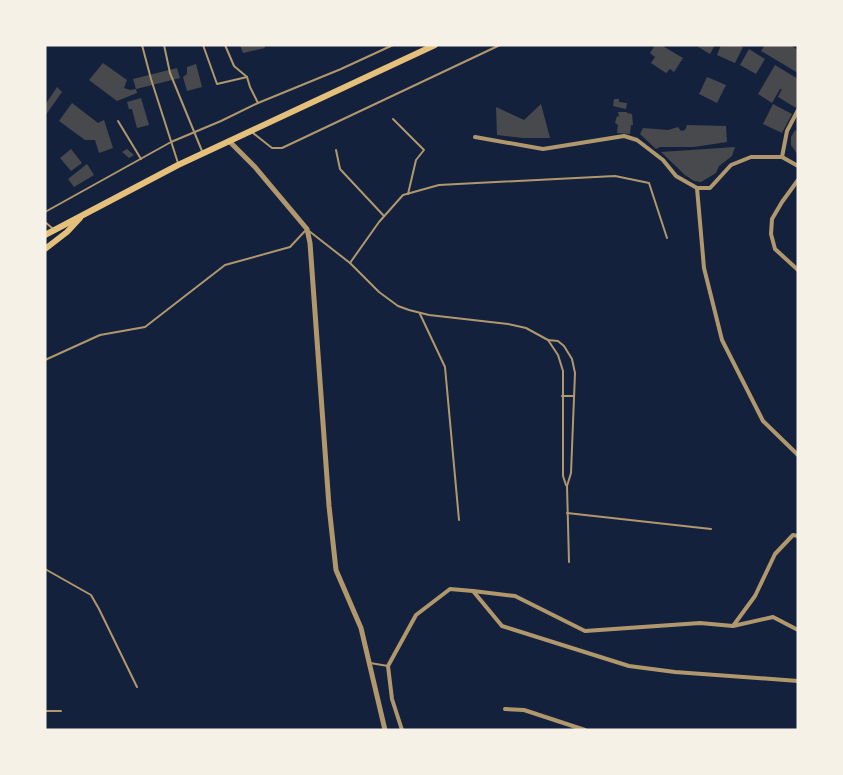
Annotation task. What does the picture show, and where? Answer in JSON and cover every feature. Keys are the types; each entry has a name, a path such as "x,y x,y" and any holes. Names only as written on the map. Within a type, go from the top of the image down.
{"main road":[{"path":"47,232 83,216 178,165 435,45"},
{"path":"45,249 83,216"}],"street":[{"path":"782,157 787,131 798,110"},
{"path":"475,137 543,149 624,136 637,140 663,160 676,176 697,188 710,188 731,165 751,157 782,157 798,166"},
{"path":"229,141 255,167 307,229 310,243 328,506 336,570 361,628 385,730"},
{"path":"798,180 772,219 771,234 776,249 798,270"},
{"path":"697,188 704,268 722,340 763,421 798,455"},
{"path":"733,626 755,596 775,554 793,535 798,536"},
{"path":"402,730 392,699 388,666 416,615 450,589 515,597 585,631 700,623 733,626 773,617 798,630"},
{"path":"473,591 502,626 629,666 675,672 798,681"},
{"path":"505,709 524,710 585,730"}],"lane":[{"path":"142,45 178,165"},
{"path":"164,45 170,73 203,154"},
{"path":"203,45 217,84 247,77"},
{"path":"225,45 234,66 247,77 258,103"},
{"path":"45,212 171,142 393,45"},
{"path":"251,131 272,148 282,148 500,45"},
{"path":"393,119 424,150 416,160 408,194"},
{"path":"118,121 141,159"},
{"path":"336,150 340,169 384,216"},
{"path":"350,263 384,216 403,195 439,185 615,176 650,183 667,238"},
{"path":"45,222 47,232"},
{"path":"45,360 100,334 146,327 225,265 290,247 307,229 350,263 388,300 409,310 420,314 526,328 548,340 558,341 569,352 575,373 570,473 567,486 569,562"},
{"path":"420,314 445,367 459,520"},
{"path":"548,340 556,351 562,371 562,476 567,486"},
{"path":"562,396 574,396"},
{"path":"567,513 711,529"},
{"path":"45,569 91,596 137,687"},
{"path":"370,663 388,666"},
{"path":"45,711 61,711"}],"building":[{"path":"240,45 264,45 265,48 243,53"},
{"path":"655,45 661,45 683,58 674,72 670,69 666,73 651,63 655,57 650,53"},
{"path":"695,45 715,45 710,54"},
{"path":"721,45 743,47 735,63 717,55"},
{"path":"765,45 790,45 798,50 798,73 761,51"},
{"path":"749,49 765,59 756,74 740,65"},
{"path":"103,63 127,80 124,88 136,89 137,93 117,101 89,80"},
{"path":"196,64 202,87 187,91 183,77 187,74 187,67"},
{"path":"775,65 798,79 796,108 778,97 782,89 772,103 758,94"},
{"path":"177,68 180,78 136,89 133,79"},
{"path":"707,77 726,85 717,103 699,94"},
{"path":"57,87 62,92 45,116 45,105"},
{"path":"141,98 149,125 137,128 132,109 129,109 127,102"},
{"path":"614,99 627,103 626,109 613,106"},
{"path":"72,103 98,123 104,120 113,148 99,153 95,140 85,140 59,121"},
{"path":"541,104 550,138 497,135 496,107 524,120"},
{"path":"773,104 792,114 782,133 763,124"},
{"path":"618,112 632,114 633,125 631,125 630,134 617,133 618,125 615,123 617,116 619,117"},
{"path":"687,125 726,126 727,142 656,149 640,134 643,128 668,130 678,127 681,131 685,130"},
{"path":"795,130 798,132 798,155 791,145 791,137"},
{"path":"735,147 732,156 719,166 716,173 701,182 694,181 685,175 661,152"},
{"path":"71,149 82,163 71,171 60,158"},
{"path":"127,149 134,155 129,158 122,152"},
{"path":"87,164 94,175 74,187 68,179"}]}
